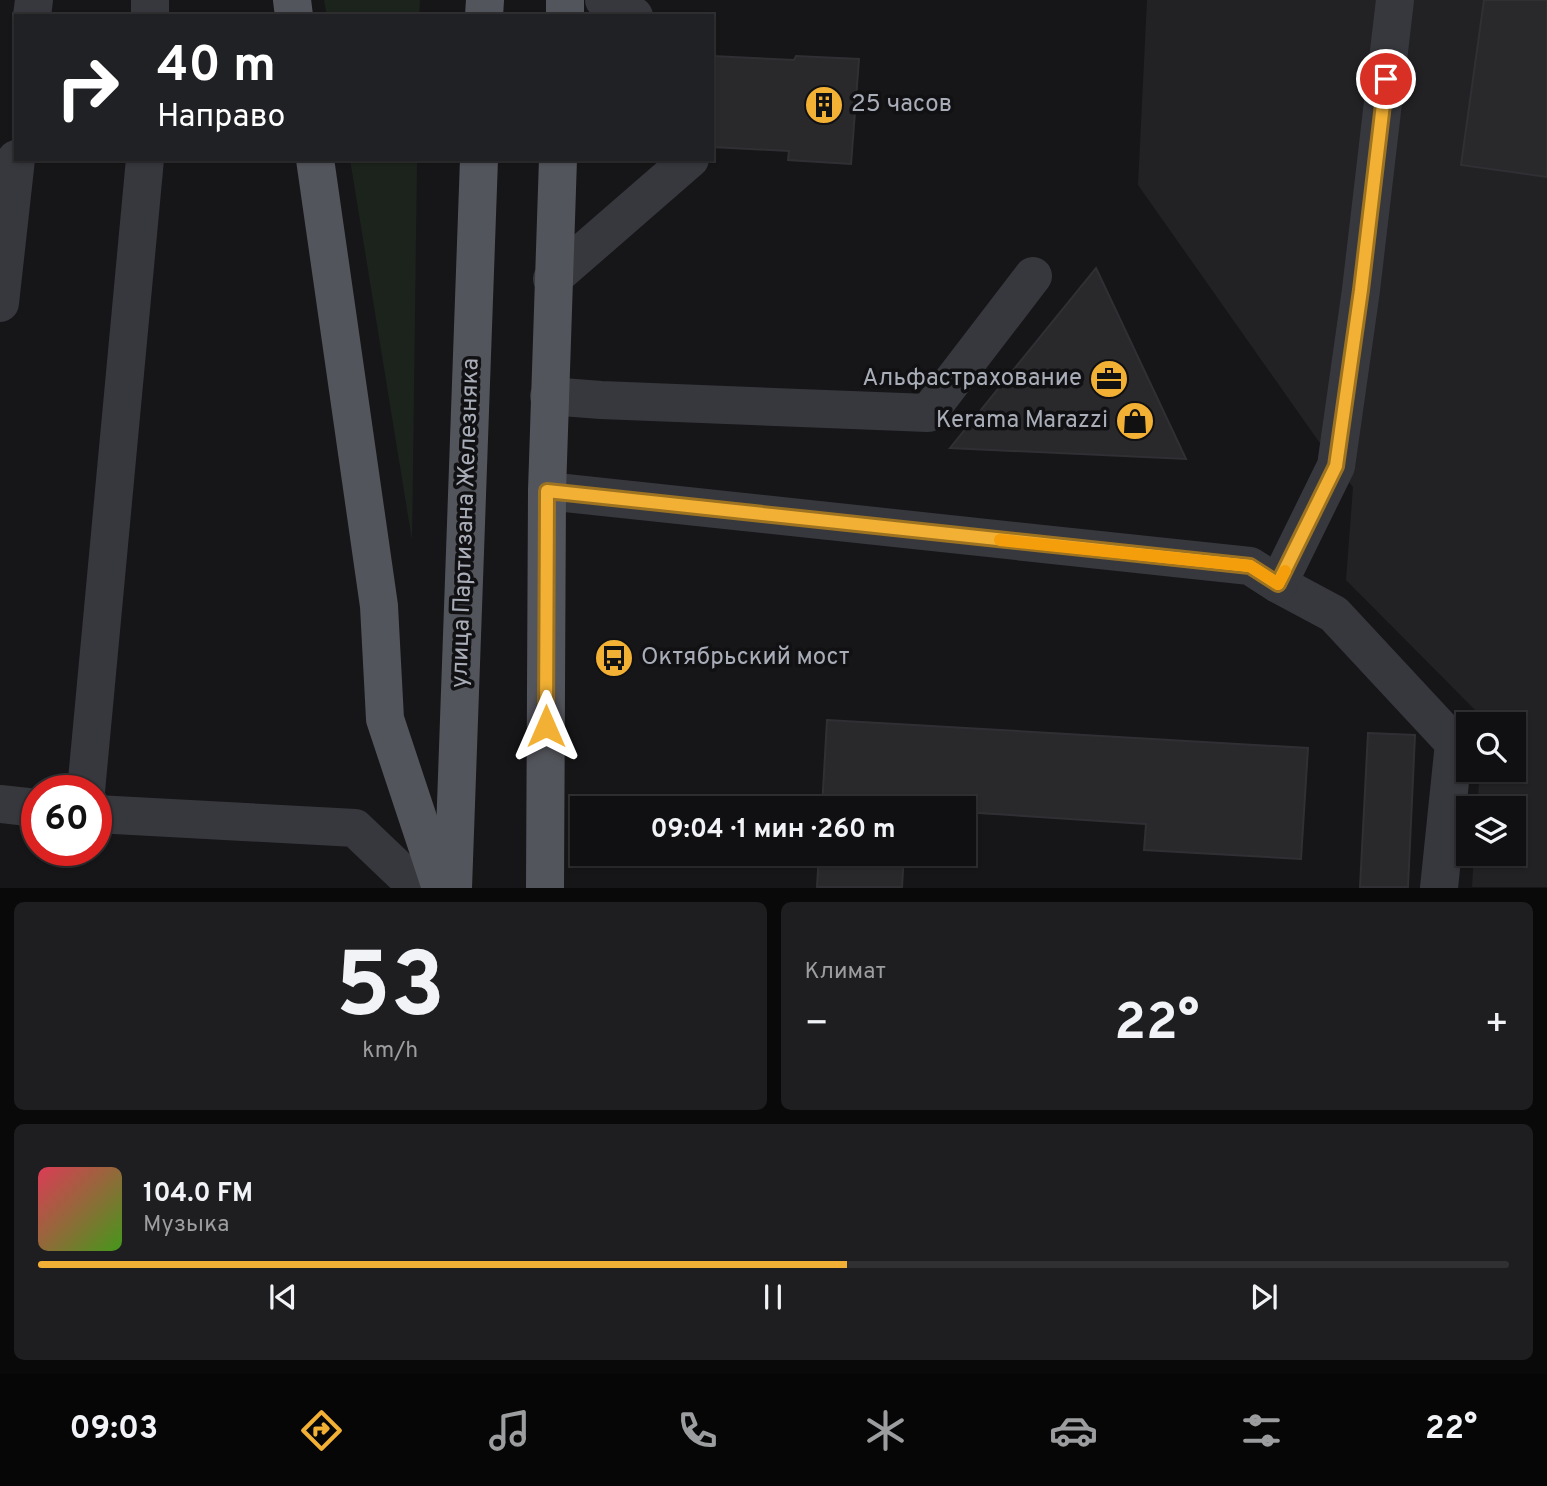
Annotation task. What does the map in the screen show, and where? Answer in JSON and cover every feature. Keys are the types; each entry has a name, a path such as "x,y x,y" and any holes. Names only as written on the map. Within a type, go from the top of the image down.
{"main road":[{"path":"315,161 379,606 385,719 441,887"},
{"name":"улица Партизана Железняка","path":"453,887 479,161"},
{"path":"545,887 548,396 558,161"}],"lane":[{"path":"604,0 630,14"},
{"path":"1278,584 1336,466 1361,290 1395,0"},
{"path":"0,303 16,161"},
{"path":"87,775 145,161"},
{"path":"552,279 688,161"},
{"path":"548,396 928,413 1033,276"},
{"path":"547,491 1250,566 1334,614 1454,743 1439,887"},
{"path":"0,804 21,806"},
{"path":"112,815 355,828 418,887"}],"shaded area":[{"path":"324,0 420,0 419,14 327,14"},
{"path":"1147,0 1547,0 1547,887 1472,887 1473,866 1526,866 1526,796 1478,796 1479,782 1526,782 1526,712 1477,712 1346,580 1353,487 1138,185"},
{"path":"350,161 417,161 412,540"}],"building":[{"path":"1484,0 1547,0 1547,177 1461,165"},
{"path":"714,56 794,60 796,56 859,59 851,164 788,160 789,151 714,147"},
{"path":"1096,268 1186,459 950,448"},
{"path":"827,720 1308,748 1301,859 1144,850 1146,824 976,813 976,796 823,796"},
{"path":"1368,733 1415,735 1408,887 1360,887"},
{"path":"818,866 903,866 902,887 817,887"}],"slow traffic":[{"path":"1000,540 1250,566 1278,584 1285,571"}],"place":[{"name":"25 часов","path":"824,105"},
{"name":"Альфастрахование","path":"1109,379"},
{"name":"Kerama Marazzi","path":"1135,421"},
{"name":"Октябрьский мост","path":"614,658"}],"route":[{"path":"546,726 547,491 1250,566 1278,584 1336,466 1361,290 1386,79"}]}
